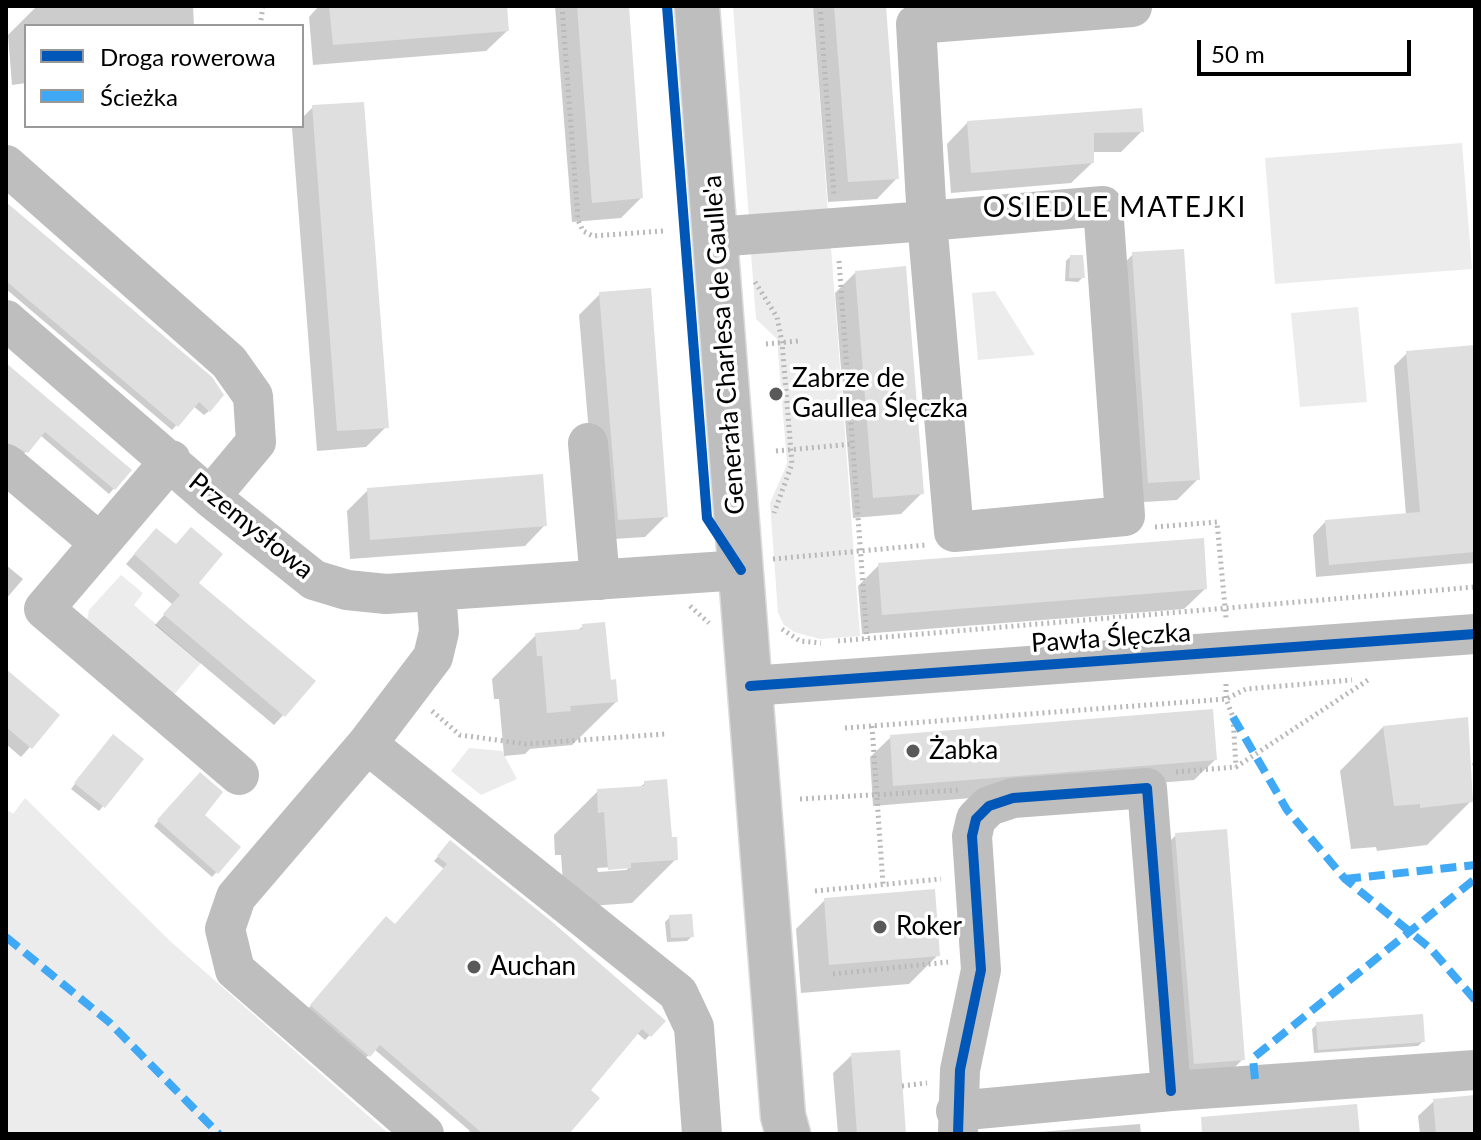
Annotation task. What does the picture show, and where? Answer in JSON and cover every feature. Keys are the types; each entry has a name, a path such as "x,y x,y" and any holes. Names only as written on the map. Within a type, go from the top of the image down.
{"main road":[{"name":"Generała Charlesa de Gaulle'a","path":"697,6 731,234 764,563 750,686 783,1128"}],"street":[{"path":"731,234 927,221 1103,206 1125,516 954,532 927,221 916,24 1132,7"},
{"path":"6,165 229,362 253,396 256,442 210,497"},
{"name":"Przemysłowa","path":"6,320 210,497 314,580 347,590 386,594 600,580 764,563"},
{"path":"588,443 600,580"},
{"path":"171,460 44,609 239,775"},
{"path":"6,464 100,543"},
{"path":"424,1134 235,970 225,929 236,897 367,744 433,657 437,644 436,591"},
{"name":"Pawła Ślęczka","path":"750,686 1475,634"},
{"path":"367,744 678,993 694,1027 702,1134"},
{"path":"1171,1091 1147,788 1013,798 989,806 976,819 972,836 981,970 965,1035 957,1123 1171,1091 1475,1070"}],"path":[{"path":"562,6 578,220 583,231 605,237 663,231"},
{"path":"820,6 867,639"},
{"path":"731,234 777,317 782,342 791,473 772,519"},
{"path":"766,344 798,341"},
{"path":"776,451 853,444"},
{"path":"1141,528 1217,522 1226,608 1226,699 1233,717 1236,767"},
{"path":"764,563 861,550 930,545"},
{"path":"838,641 1475,587"},
{"path":"780,626 800,641 821,643"},
{"path":"845,728 1226,699 1246,689 1386,677"},
{"path":"408,691 460,735 526,744 665,734"},
{"path":"872,726 883,884"},
{"path":"815,891 946,879"},
{"path":"833,974 953,962"}],"shaded area":[{"path":"733,6 813,6 828,213 749,219"},
{"path":"1462,143 1472,269 1275,284 1265,158"},
{"path":"831,247 860,636 820,639 794,632 784,625 778,613 770,503 787,464 777,339 756,319 751,253"},
{"path":"995,291 1035,355 978,360 972,293"},
{"path":"1358,307 1367,402 1300,407 1291,313"},
{"path":"121,575 143,593 134,605 201,663 172,697 87,620 89,610"},
{"path":"469,748 502,751 517,779 481,795 451,771"},
{"path":"25,798 170,941 389,1134 6,1134 6,809 13,814"}],"building":[{"path":"329,6 507,6 509,31 333,45"},
{"path":"577,6 629,6 643,198 592,203"},
{"path":"834,6 886,6 899,179 848,182"},
{"path":"364,102 389,428 337,431 312,105"},
{"path":"1142,108 1144,132 1094,133 1094,163 971,173 967,121"},
{"path":"6,202 212,377 224,395 210,412 199,402 178,427 6,281"},
{"path":"1184,249 1200,480 1148,483 1132,252"},
{"path":"1070,255 1083,255 1085,278 1069,278"},
{"path":"906,266 924,494 873,498 855,271"},
{"path":"651,288 668,517 618,520 599,292"},
{"path":"1475,345 1475,552 1329,565 1325,520 1420,512 1406,351"},
{"path":"6,363 132,470 115,490 45,432 28,453 6,442"},
{"path":"543,474 547,526 370,540 367,488"},
{"path":"191,527 223,554 199,583 316,681 285,717 163,614 180,595 134,554 156,528 176,544"},
{"path":"1204,538 1207,589 882,615 878,563"},
{"path":"605,622 611,680 616,679 618,702 570,706 571,711 547,713 542,656 537,656 535,633 582,629 582,624"},
{"path":"6,669 60,715 32,749 6,727"},
{"path":"1213,709 1217,760 893,786 890,735"},
{"path":"1468,717 1473,802 1420,808 1420,804 1394,806 1383,726"},
{"path":"113,734 144,759 105,808 74,783"},
{"path":"200,772 223,792 205,815 241,847 218,874 157,820"},
{"path":"667,779 672,837 677,837 678,860 631,863 631,868 608,870 604,812 598,813 597,789 644,786 644,781"},
{"path":"1227,829 1245,1060 1194,1064 1175,833"},
{"name":"Auchan","path":"450,840 550,920 666,1021 651,1037 642,1029 591,1090 600,1098 569,1134 483,1134 380,1045 370,1057 310,1005 386,916 395,924 447,864 437,856"},
{"path":"935,889 940,956 829,965 824,898"},
{"path":"692,914 694,937 671,938 669,915"},
{"path":"1423,1014 1425,1042 1318,1050 1316,1022"},
{"path":"900,1050 906,1134 857,1134 851,1053"},
{"path":"1475,1095 1475,1134 1436,1134 1433,1099"},
{"path":"1357,1104 1360,1134 1202,1134 1201,1117"}],"marked path":[{"path":"1233,717 1287,810 1345,879 1431,949 1475,1000"},
{"path":"1345,879 1475,865"},
{"path":"1255,1079 1253,1058 1475,879"},
{"path":"6,937 109,1022 219,1134"}],"cycle path":[{"path":"667,6 707,518 741,570"},
{"path":"750,686 1475,634"},
{"path":"958,1134 960,1070 981,970 972,836 976,819 989,806 1013,798 1147,788 1171,1091"}],"place":[{"name":"Zabrze de Gaullea Ślęczka","path":"776,394"},
{"name":"Żabka","path":"913,751"},
{"name":"Roker","path":"880,927"},
{"name":"Auchan","path":"474,967"}],"district":[{"name":"OSIEDLE MATEJKI","path":"1115,208"}]}
